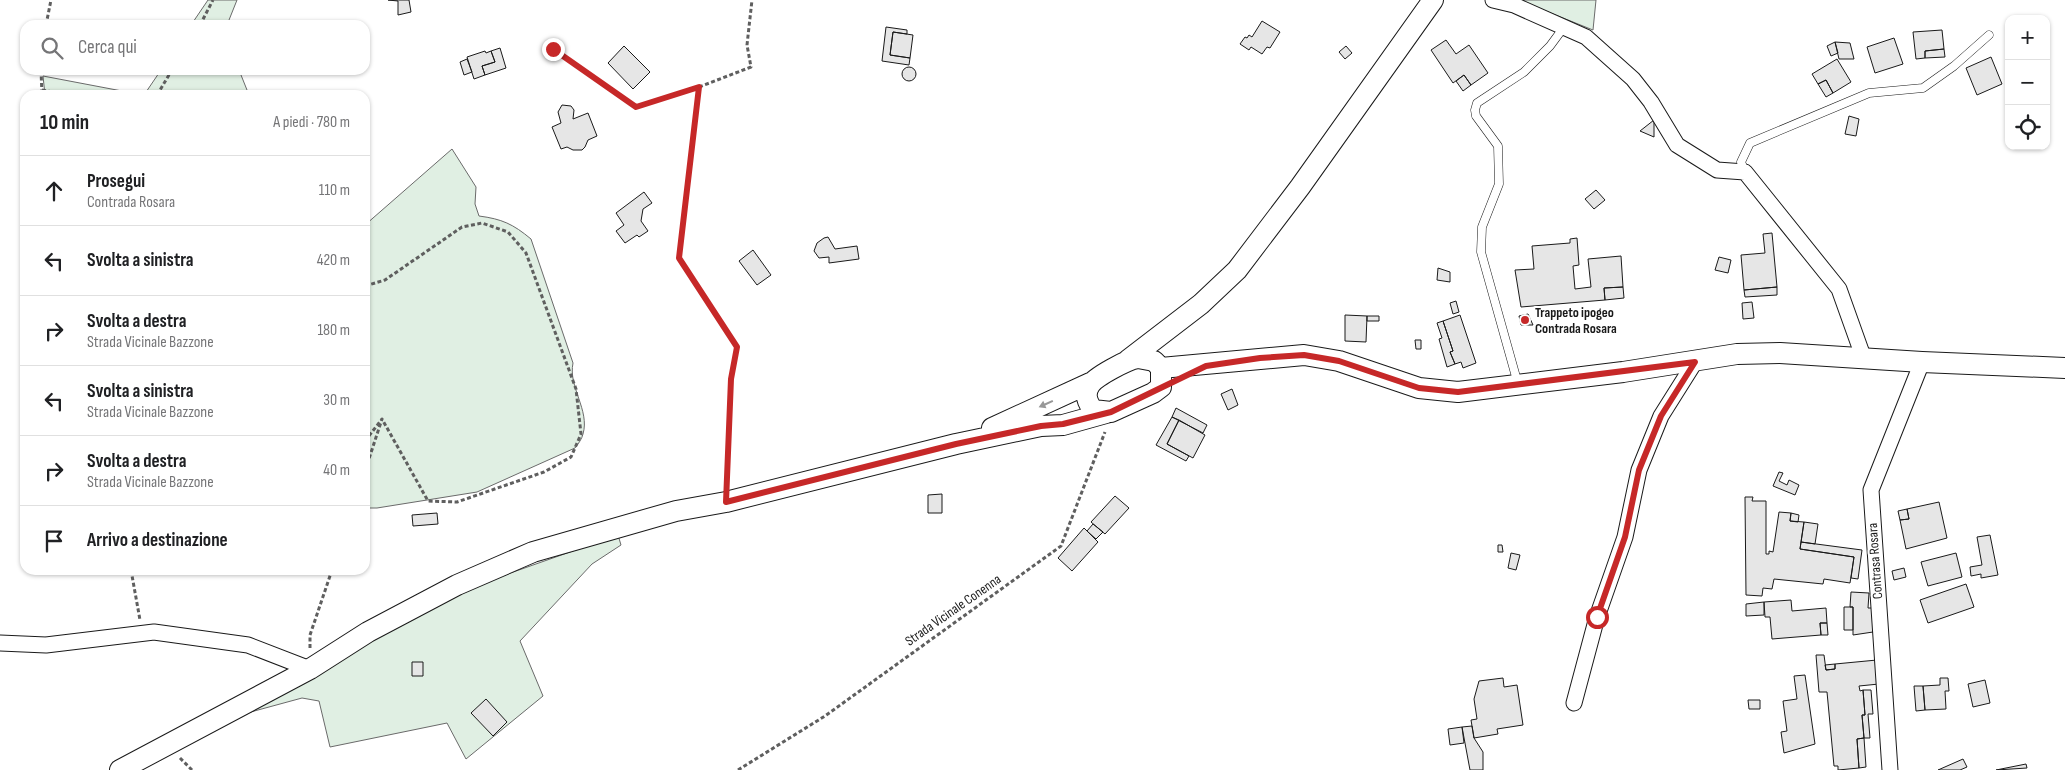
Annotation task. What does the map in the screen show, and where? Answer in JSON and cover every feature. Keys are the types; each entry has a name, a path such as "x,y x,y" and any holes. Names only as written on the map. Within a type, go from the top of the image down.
{"street":[{"path":"956,444 1090,384 1128,360 1201,304 1237,270 1300,187 1433,0"},
{"path":"1493,0 1514,5 1586,38 1633,80 1651,102 1677,145 1717,170 1745,172 1839,289 1864,358"},
{"path":"120,770 310,669 368,632 449,589 533,552 676,511 726,502 956,444 1041,426 1063,424 1108,412 1153,393 1160,373 1165,340 1185,316"},
{"path":"1160,373 1260,358 1304,355 1339,361 1419,388 1458,392 1695,362 1737,354 1780,353 1922,362 2065,368"},
{"path":"1128,360 1145,358 1160,373"},
{"path":"1574,703 1597,617 1625,537 1639,470 1661,416 1695,362"},
{"name":"Contrasa Rosara","path":"1890,770 1871,490 1922,362"},
{"path":"1090,384 1086,394 1088,404 1093,410 1108,412"},
{"path":"0,643 46,645 154,632 248,645 310,669"}],"lane":[{"path":"1518,384 1481,252 1482,227 1499,184 1498,146 1476,116 1475,110 1477,103 1524,72 1550,46 1564,27"},
{"path":"1745,172 1741,162 1750,143 1869,94 1923,88 1954,66 1989,34"}],"path":[{"path":"47,20 51,0"},
{"path":"203,20 214,0"},
{"path":"553,49 636,107 699,87 751,67 748,45 752,0"},
{"path":"40,75 42,90"},
{"path":"160,90 169,75"},
{"path":"699,87 679,258 737,347 731,379 726,502"},
{"path":"370,284 384,280 462,227 482,223 508,232 526,253 576,389 581,434 571,457 544,472 457,502 428,501 382,419"},
{"name":"Strada Vicinale Conenna","path":"738,770 825,716 1061,546 1108,412"},
{"path":"370,435 382,419"},
{"path":"370,456 382,419"},
{"path":"132,575 143,633"},
{"path":"310,669 310,635 330,575"}],"green space":[{"path":"208,0 237,0 229,20 194,20"},
{"path":"1518,0 1596,0 1593,30"},
{"path":"158,75 241,75 247,90 147,90"},
{"path":"43,76 117,90 44,90"},
{"path":"452,149 476,187 475,204 479,216 507,223 531,239 573,363 573,381 584,416 583,434 575,448 477,492 370,508 370,221"},
{"path":"618,535 621,545 592,564 520,641 543,696 466,759 447,723 330,747 319,701 302,698 247,713 451,594"}],"building":[{"path":"388,0 409,0 411,12 398,15 398,1"},
{"path":"1262,21 1280,32 1270,48 1267,47 1262,54 1251,47 1249,50 1240,44 1245,37 1247,38 1249,35 1252,37"},
{"path":"886,27 907,30 907,34 893,32 890,55 910,58 909,65 882,61"},
{"path":"1942,30 1944,49 1925,51 1925,58 1916,59 1913,32"},
{"path":"893,32 913,35 910,58 890,55"},
{"path":"1894,38 1903,64 1875,73 1867,47"},
{"path":"1446,40 1456,54 1469,45 1488,73 1471,85 1464,75 1453,83 1431,50"},
{"path":"1835,42 1838,53 1831,56 1827,46"},
{"path":"1835,42 1850,43 1854,59 1839,59"},
{"path":"624,46 650,72 633,89 608,63"},
{"path":"1346,46 1352,53 1345,59 1339,52"},
{"path":"500,48 506,68 485,75 482,66 495,62 491,51"},
{"path":"1944,49 1945,57 1925,58 1925,51"},
{"path":"485,51 486,53 491,51 495,62 482,66 485,75 474,79 467,57"},
{"path":"1991,57 2002,84 1977,95 1966,68"},
{"path":"467,59 472,72 464,75 460,62"},
{"path":"1837,59 1851,82 1833,93 1826,80 1818,84 1812,74"},
{"path":"906,67 912,67 916,74 912,81 906,81 902,77 902,71"},
{"path":"1464,75 1471,85 1463,91 1456,81"},
{"path":"1826,80 1833,93 1826,97 1818,84"},
{"path":"562,105 571,106 574,110 573,119 588,113 597,136 588,140 582,150 573,150 567,147 561,149 552,127 561,123 558,112"},
{"path":"1849,116 1859,119 1856,136 1845,134"},
{"path":"1654,120 1654,137 1640,131"},
{"path":"1596,190 1605,200 1594,209 1585,199"},
{"path":"644,192 652,203 643,209 641,221 648,231 639,237 637,235 625,243 616,231 624,225 616,213"},
{"path":"1772,233 1777,287 1744,290 1741,255 1765,253 1763,234"},
{"path":"828,237 835,249 857,246 859,259 829,263 829,257 819,258 814,251 817,243"},
{"path":"1577,238 1579,265 1573,266 1575,289 1591,287 1588,259 1621,256 1623,287 1604,288 1605,300 1521,307 1515,270 1534,269 1532,246 1570,243 1570,239"},
{"path":"753,250 771,275 757,285 739,261"},
{"path":"1719,257 1731,260 1728,273 1715,270"},
{"path":"1438,268 1450,272 1450,282 1437,280"},
{"path":"1623,287 1624,298 1605,300 1604,288"},
{"path":"1777,287 1777,295 1745,297 1744,290"},
{"path":"1456,301 1459,312 1453,314 1450,303"},
{"path":"1752,302 1754,318 1743,319 1742,303"},
{"name":"Trappeto ipogeo Contrada Rosara","path":"1528,314 1533,325 1521,325 1519,316"},
{"path":"1345,315 1367,316 1366,342 1345,341"},
{"path":"1460,315 1476,363 1463,368 1461,362 1455,364 1450,352 1453,351 1443,321"},
{"path":"1367,316 1379,316 1379,321 1367,321"},
{"path":"1443,321 1453,351 1450,352 1455,364 1447,367 1439,339 1442,338 1437,323"},
{"path":"1415,340 1421,340 1421,349 1416,349"},
{"path":"1232,389 1238,405 1228,410 1221,394"},
{"path":"1176,408 1207,425 1203,433 1172,417"},
{"path":"1172,417 1179,420 1167,444 1189,456 1186,461 1156,445"},
{"path":"1179,420 1205,435 1193,458 1167,444"},
{"path":"1779,472 1783,473 1779,481 1787,485 1789,480 1799,485 1795,495 1773,486"},
{"path":"942,494 942,513 928,513 928,495"},
{"path":"1115,496 1129,508 1105,534 1091,522"},
{"path":"1745,497 1753,497 1752,501 1766,501 1766,554 1769,554 1769,551 1773,552 1779,512 1791,513 1790,521 1804,522 1800,549 1854,557 1850,583 1824,579 1823,584 1774,579 1772,589 1763,588 1762,596 1746,595"},
{"path":"1939,502 1947,538 1906,549 1900,520 1909,519 1907,509"},
{"path":"1907,509 1909,519 1900,520 1898,511"},
{"path":"437,513 438,524 413,526 412,515"},
{"path":"1791,513 1799,515 1798,522 1790,521"},
{"path":"1804,522 1818,524 1815,544 1801,542"},
{"path":"1093,524 1103,532 1096,539 1087,531"},
{"path":"1084,528 1098,542 1072,571 1058,558"},
{"path":"1990,535 1998,575 1981,578 1981,574 1971,576 1970,567 1982,565 1977,537"},
{"path":"1801,542 1862,550 1858,579 1851,578 1854,557 1800,549"},
{"path":"1498,545 1502,545 1503,552 1498,552"},
{"path":"1511,553 1520,555 1516,570 1508,568"},
{"path":"1956,553 1962,577 1928,586 1921,562"},
{"path":"1904,568 1906,577 1894,580 1892,571"},
{"path":"1966,584 1974,607 1928,623 1920,600"},
{"path":"1851,592 1869,593 1868,608 1872,608 1873,632 1853,635 1853,607 1850,607"},
{"path":"1791,600 1792,611 1826,608 1827,623 1820,623 1821,635 1772,639 1770,617 1765,617 1764,602"},
{"path":"1764,602 1764,615 1746,616 1746,604"},
{"path":"1844,607 1853,607 1853,630 1844,630"},
{"path":"1820,623 1827,623 1828,635 1821,635"},
{"path":"1816,655 1824,655 1826,670 1835,669 1835,664 1877,660 1879,684 1859,686 1860,691 1863,690 1865,715 1862,715 1864,738 1857,739 1859,768 1838,770 1838,766 1834,766 1827,692 1819,692"},
{"path":"412,662 423,662 423,676 412,676"},
{"path":"1835,664 1835,669 1826,670 1825,665"},
{"path":"1805,675 1815,744 1784,753 1781,732 1787,731 1783,701 1797,699 1794,676"},
{"path":"1503,678 1504,687 1517,685 1523,725 1497,729 1498,734 1474,738 1471,720 1477,719 1474,699 1479,681"},
{"path":"1940,678 1948,678 1949,691 1945,691 1946,709 1925,710 1923,686 1940,685"},
{"path":"1985,680 1990,703 1973,707 1968,684"},
{"path":"1914,686 1923,686 1925,710 1916,711"},
{"path":"1863,690 1871,690 1873,714 1868,714 1870,738 1864,738 1862,715 1865,715"},
{"path":"486,699 507,722 493,736 471,713"},
{"path":"1748,700 1760,700 1760,709 1749,709"},
{"path":"1472,726 1474,738 1483,752 1483,770 1470,770 1462,727"},
{"path":"1462,727 1464,743 1450,745 1448,729"},
{"path":"1864,738 1866,767 1859,768 1857,739"},
{"path":"1963,759 1967,767 1960,770 1938,770"},
{"path":"2026,764 2027,768 1996,770"}],"place":[{"name":"Trappeto ipogeo Contrada Rosara","path":"1525,320"}],"route":[{"path":"553,49 636,107 699,87 679,258 737,347 731,379 726,502 956,444 1041,426 1063,424 1111,412 1206,366 1260,358 1304,355 1339,361 1419,388 1458,392 1695,362 1661,416 1639,470 1625,537 1597,617"}]}
